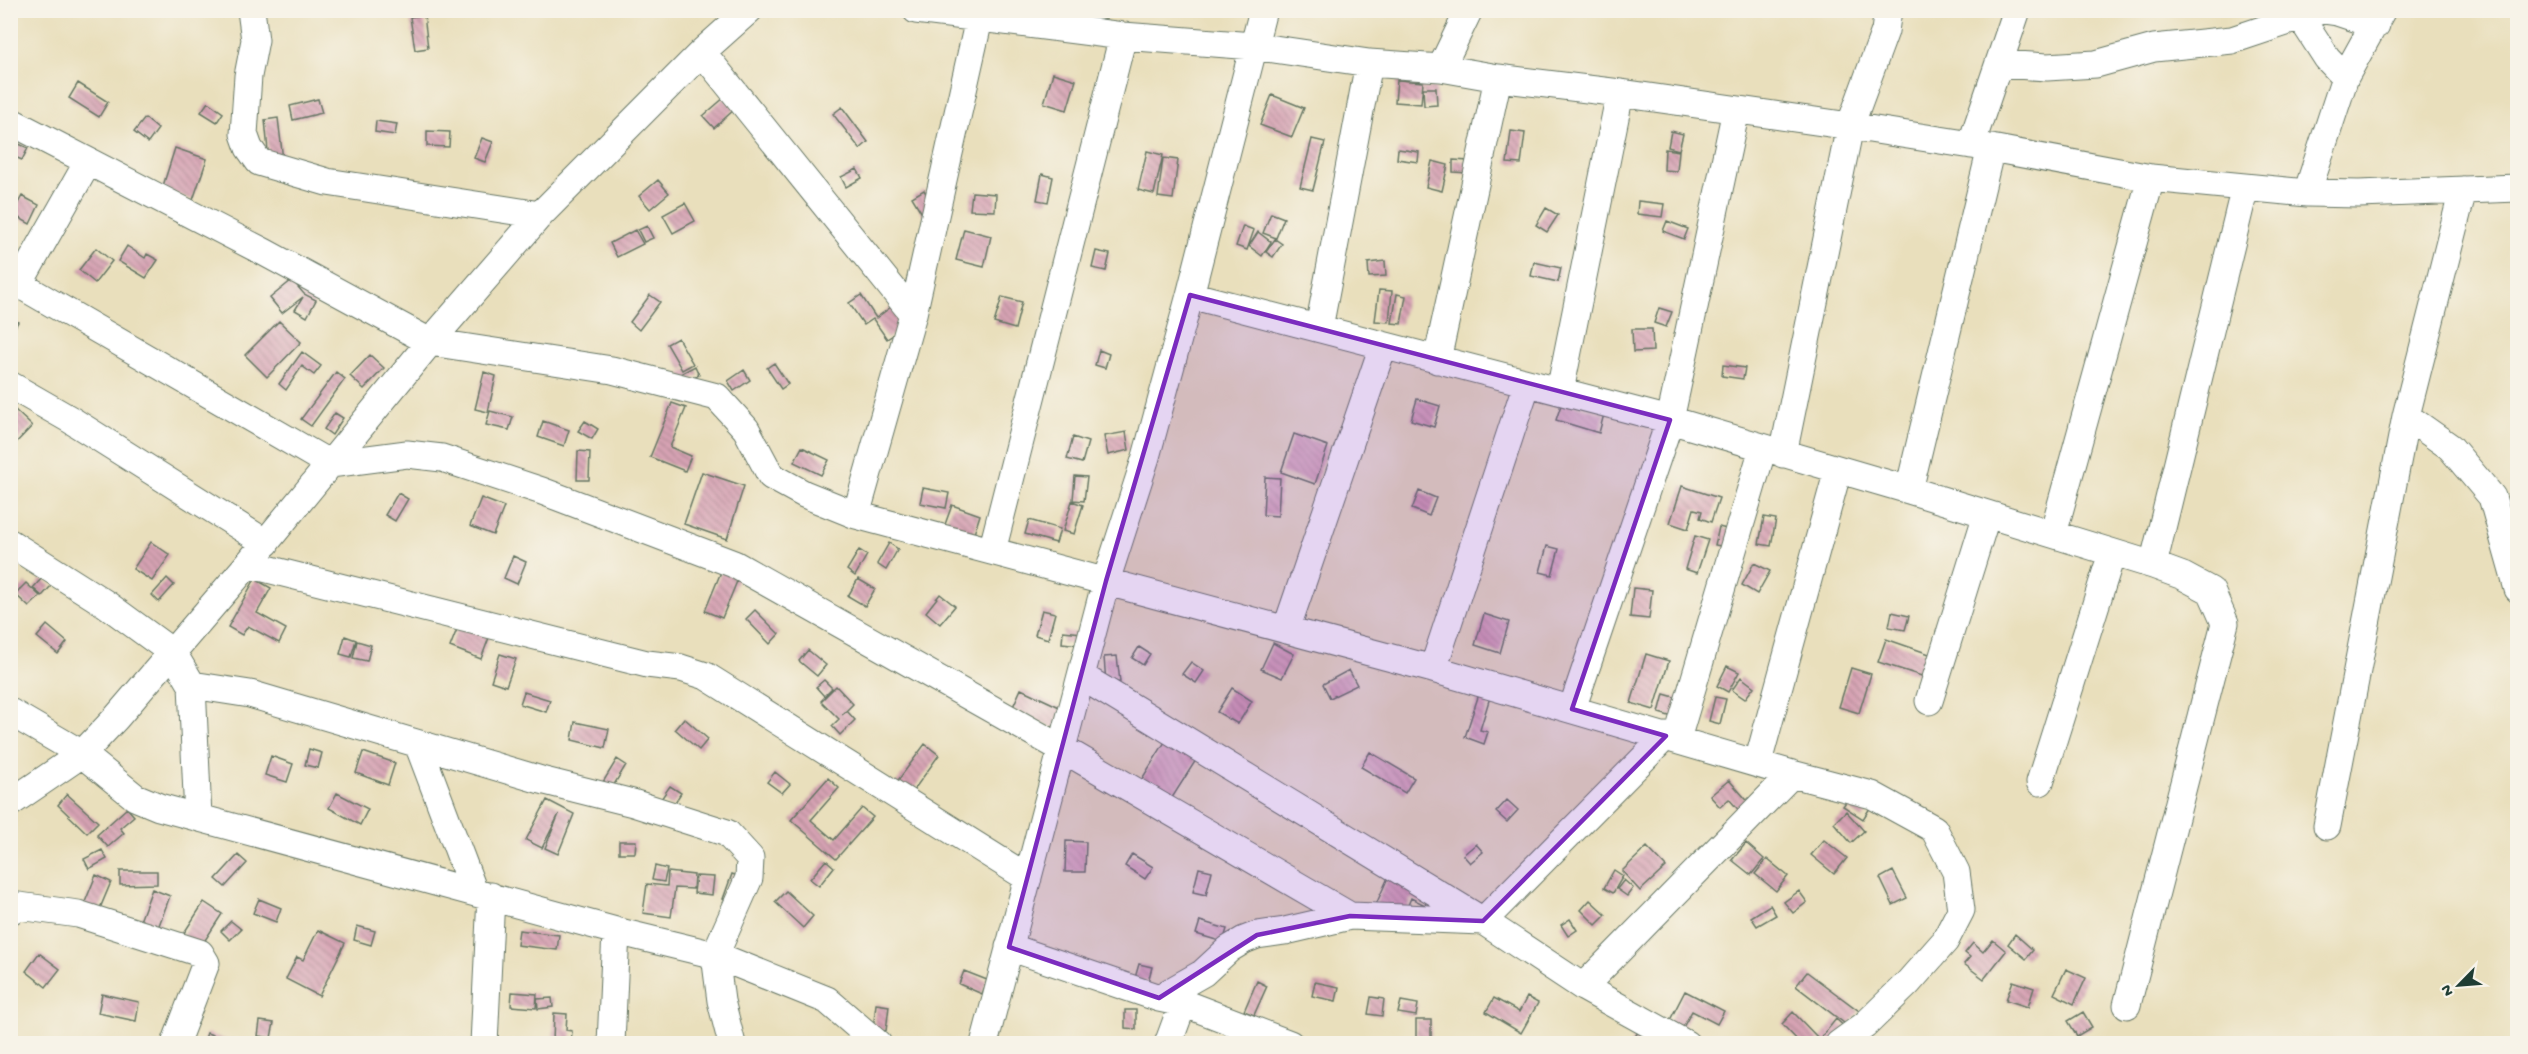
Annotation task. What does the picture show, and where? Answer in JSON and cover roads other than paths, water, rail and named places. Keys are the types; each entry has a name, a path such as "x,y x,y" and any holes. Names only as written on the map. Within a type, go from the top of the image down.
{"street":[{"path":"251,10 255,40 248,76 244,134 249,148 259,162 327,182 540,214"},
{"path":"10,803 82,754 173,653 430,342 540,214 702,52 748,10"},
{"path":"916,10 980,15 1123,36 1253,46 1369,63 1441,68 1498,78 1850,126 2151,178 2307,193 2359,194 2517,188"},
{"path":"984,1044 1106,581 1146,457 1190,295 1263,10"},
{"path":"1441,68 1469,10"},
{"path":"1168,1044 1171,1000 1229,949 1250,937 1350,916 1484,921 1671,737 1773,451 1850,126 1885,31 1888,10"},
{"path":"1909,490 1981,147 2000,64 2017,10"},
{"path":"2000,64 2047,67 2096,64 2154,48 2232,40 2310,13 2383,15 2345,77 2307,193"},
{"path":"2310,13 2327,58 2345,77"},
{"path":"856,515 913,314 980,15"},
{"path":"992,551 1123,36"},
{"path":"702,52 913,314"},
{"path":"1319,328 1369,63"},
{"path":"1437,360 1498,78"},
{"path":"1560,391 1620,93"},
{"path":"1572,709 1670,420 1736,110"},
{"path":"10,121 264,252 430,342 612,370 717,397 746,429 771,476 804,494 856,515 1433,669 1758,762 1792,774 1872,795 1934,829 1956,872 1961,910 1945,941 1908,982 1865,1025 1839,1044"},
{"path":"88,162 15,282 330,464 407,454 442,458 542,491 735,564 1061,748 1350,916"},
{"path":"2053,534 2151,178"},
{"path":"2153,565 2244,187"},
{"path":"2327,826 2406,416 2463,190"},
{"path":"1190,295 1670,420 2153,565 2183,576 2211,591 2225,623 2127,1005"},
{"path":"1286,630 1383,346"},
{"path":"1433,669 1527,383"},
{"path":"10,385 71,420 266,543"},
{"path":"2406,416 2450,447 2492,497 2517,590"},
{"path":"1758,762 1838,470"},
{"path":"1929,701 1987,514"},
{"path":"10,543 106,604 173,653 192,685 198,817"},
{"path":"2040,782 2112,553"},
{"path":"248,564 647,664 681,668 706,676 1028,878"},
{"path":"1081,676 1484,921 1583,987 1686,1044"},
{"path":"192,685 250,694 541,780 633,803 727,833 750,858 749,878 715,955 721,1001 732,1044"},
{"path":"10,712 82,754 135,797 159,807 616,932 715,955 827,1000 878,1044"},
{"path":"418,744 483,894 483,1044"},
{"path":"1583,987 1792,774"},
{"path":"10,911 19,906 78,914 200,953 206,963 175,1044"},
{"path":"611,1044 616,932"},
{"path":"1009,947 1171,1000 1290,1044"}]}
